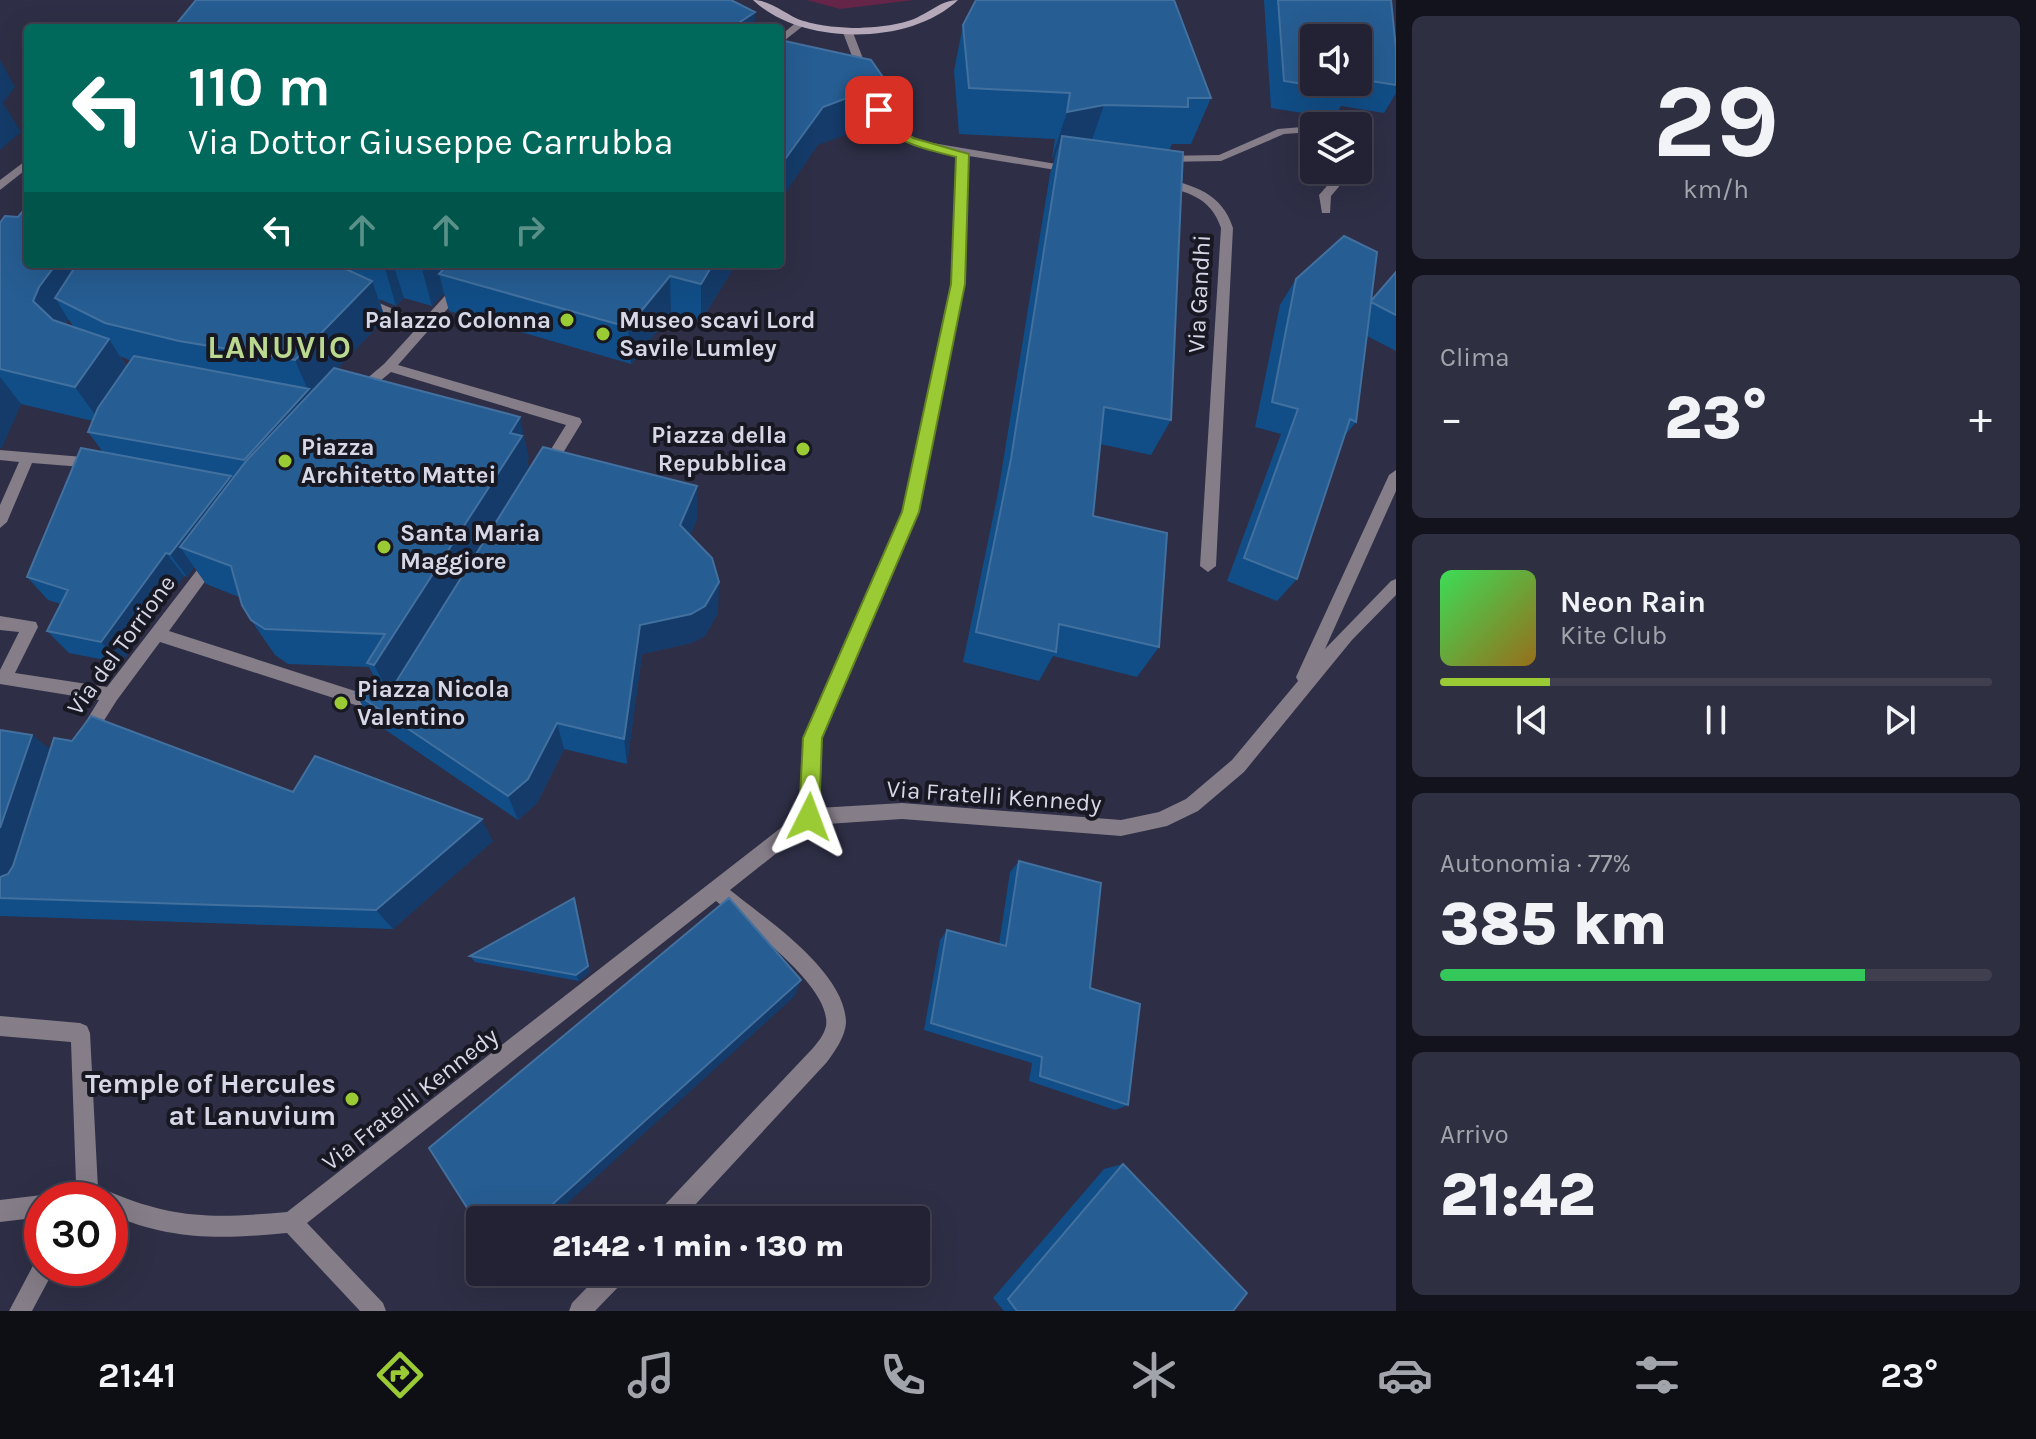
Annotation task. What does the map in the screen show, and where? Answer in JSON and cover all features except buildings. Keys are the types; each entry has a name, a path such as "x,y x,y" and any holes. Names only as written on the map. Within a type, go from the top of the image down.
{"street":[{"path":"758,0 776,13 803,22 847,30 912,25 932,18 953,0"},
{"path":"784,38 803,22"},
{"path":"847,30 879,110 892,129 918,144 963,154 1092,173"},
{"path":"1150,158 1221,158 1282,131 1300,130"},
{"path":"809,817 813,738 914,496 958,284 963,154"},
{"path":"1045,166 1074,158"},
{"path":"0,186 24,165"},
{"name":"Via Gandhi","path":"1140,179 1181,186 1212,199 1221,209 1227,228 1208,566"},
{"path":"1326,210 1325,195 1335,184"},
{"path":"347,401 389,367 477,268"},
{"path":"344,292 424,327"},
{"path":"389,367 575,422 534,488"},
{"path":"0,455 90,455 115,467"},
{"path":"0,522 28,457"},
{"path":"1294,701 1396,475"},
{"name":"Via del Torrione","path":"75,758 86,733 111,695 224,545"},
{"name":"Via Fratelli Kennedy","path":"291,1222 809,817 902,811 1104,828 1151,823 1192,805 1221,783 1294,701 1346,635 1396,585"},
{"path":"0,623 30,627 4,678 111,695"},
{"path":"158,634 397,711"},
{"path":"679,1206 820,1055 831,1042 836,1025 835,1011 816,977 718,891"},
{"path":"0,1026 80,1033 94,1182"},
{"path":"0,1211 24,1208"},
{"path":"128,1212 175,1226 208,1228 291,1222 375,1311"},
{"path":"20,1311 34,1286"},
{"path":"580,1311 604,1286"}],"shaded area":[{"path":"807,0 914,0 840,9"}],"place":[{"name":"Palazzo Colonna","path":"567,320"},
{"name":"Museo scavi Lord Savile Lumley","path":"603,334"},
{"name":"Piazza della Repubblica","path":"803,449"},
{"name":"Piazza Architetto Mattei","path":"285,461"},
{"name":"Santa Maria Maggiore","path":"384,547"},
{"name":"Piazza Nicola Valentino","path":"341,703"},
{"name":"Temple of Hercules at Lanuvium","path":"352,1099"}],"district":[{"name":"LANUVIO","path":"280,347"}],"route":[{"path":"809,817 813,738 911,512 949,342 958,284 963,154 928,148 899,136 879,110"}]}
